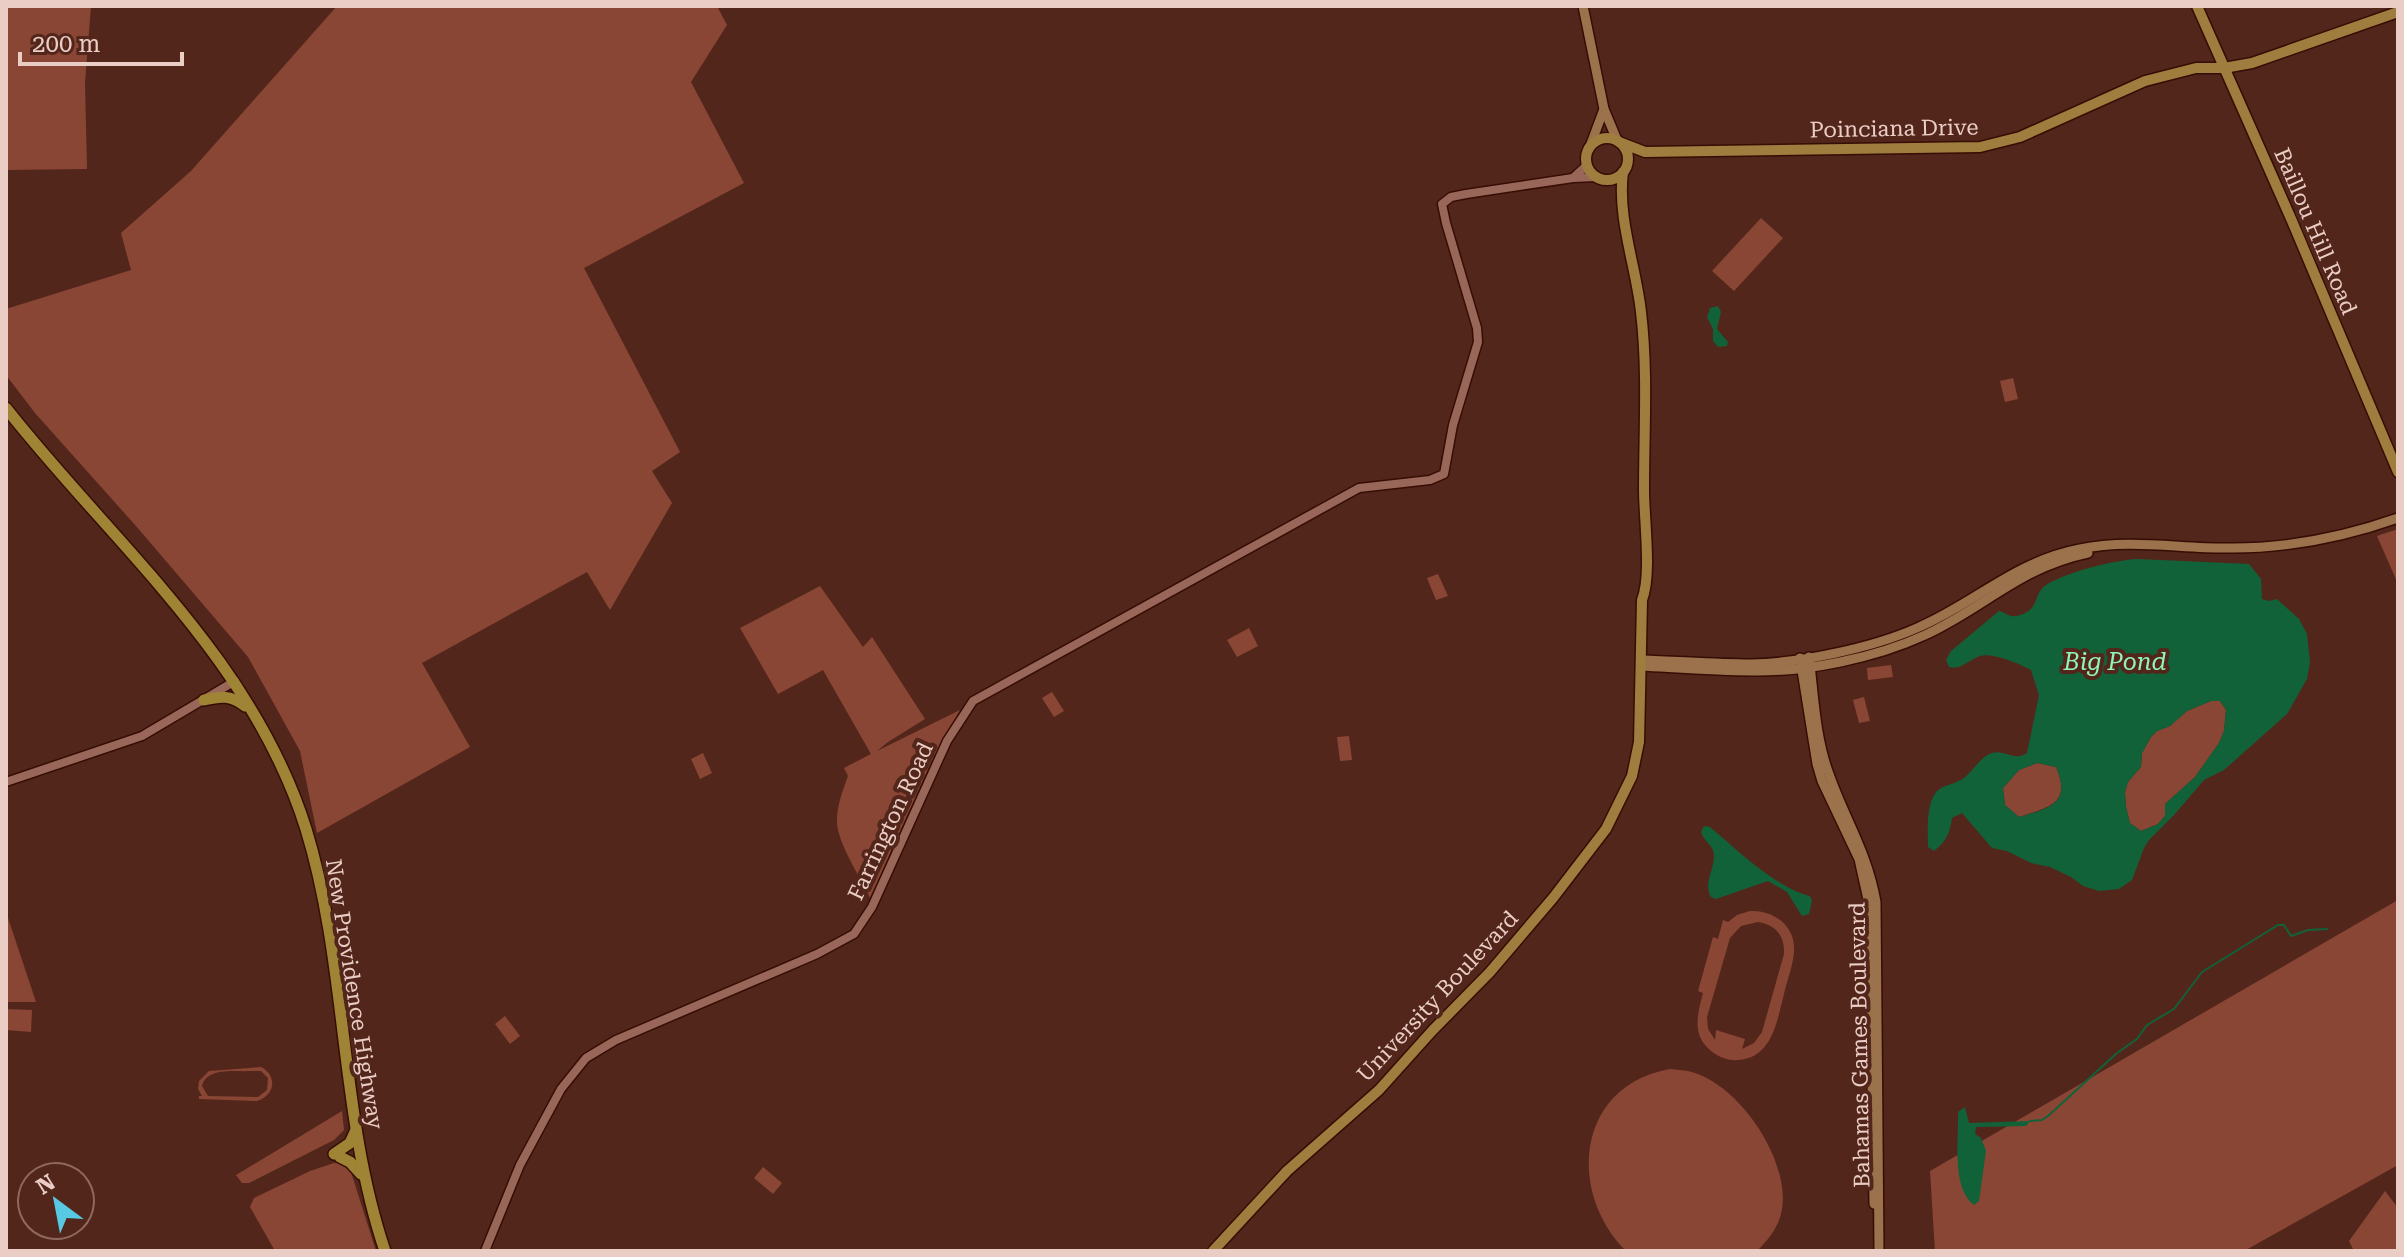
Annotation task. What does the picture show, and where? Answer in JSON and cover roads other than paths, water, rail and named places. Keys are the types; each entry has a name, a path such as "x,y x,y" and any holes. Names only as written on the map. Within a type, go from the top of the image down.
{"highway":[{"name":"New Providence Highway","path":"6,408 193,625 235,681 291,790 314,859 364,1178 385,1251"},
{"path":"204,700 226,696 236,698 252,711"},
{"path":"356,1127 350,1143 337,1156 354,1165 364,1178"}],"main road":[{"path":"1583,6 1604,109 1618,141 1626,150 1628,160 1623,172 1609,180 1596,177 1587,165 1589,149 1604,109"},
{"name":"Baillou Hill Road","path":"2197,6 2398,472"},
{"name":"Poinciana Drive","path":"1645,152 1980,147 2020,137 2145,81 2196,68 2242,66 2398,12"},
{"path":"1589,149 1603,138 1645,152"},
{"path":"1628,160 1645,152"},
{"name":"University Boulevard","path":"1213,1251 1287,1171 1379,1090 1490,972 1606,829 1632,776 1644,722 1647,599 1644,594 1645,355 1641,310 1621,196 1623,172"},
{"name":"University Boulevard","path":"1609,180 1621,196"},
{"path":"1644,663 1805,663 1919,628 2006,576 2043,559 2096,546 2115,543 2243,549 2329,537 2398,518"},
{"name":"Bahamas Games Boulevard","path":"1805,663 1814,750 1856,852 1869,904 1877,1251"}],"street":[{"path":"1573,178 1587,165"},
{"path":"1573,178 1596,177"},
{"name":"Farrington Road","path":"485,1251 520,1165 546,1114 566,1080 586,1058 616,1040 817,954 854,934 872,907 941,752 973,701 1359,488 1430,480 1444,474 1454,422 1478,342 1477,328 1442,204 1451,197 1466,194 1573,178"},
{"path":"6,782 142,736 235,681"}],"water":[{"path":"1718,306 1721,312 1717,329 1728,342 1727,346 1718,347 1713,341 1713,329 1707,317 1710,308"},
{"name":"Big Pond","path":"2128,560 2249,564 2261,579 2262,599 2277,599 2299,619 2307,634 2310,662 2307,679 2287,714 2224,770 2204,780 2149,840 2132,880 2119,889 2099,891 2083,886 2050,867 1992,848 1962,813 1952,818 1947,837 1938,848 1934,851 1928,847 1928,815 1936,792 1964,778 1988,755 1997,752 2018,756 2027,753 2039,695 2031,670 2006,659 1985,655 1958,667 1949,667 1946,660 1951,651 1999,611 2014,616 2028,611 2039,592 2055,580","holes":["2211,701 2220,701 2226,710 2224,731 2219,743 2195,777 2165,804 2165,816 2158,824 2141,831 2130,823 2125,792 2128,782 2141,767 2142,753 2157,731 2170,726 2187,711","2037,763 2056,767 2060,779 2059,797 2048,807 2019,817 2005,805 2003,788 2019,770"]},
{"path":"1704,826 1710,827 1770,877 1810,896 1809,914 1802,916 1787,892 1768,881 1716,899 1711,897 1708,882 1714,856 1701,832"},
{"path":"1965,1107 1969,1123 2030,1121 2026,1126 1976,1127 1975,1134 1981,1138 1986,1151 1979,1201 1974,1205 1962,1187 1959,1175 1958,1112"}],"waterway":[{"path":"2030,1121 2048,1116 2117,1053 2137,1039 2147,1025 2174,1009 2202,972 2278,925 2284,925 2291,936 2308,930 2327,929"}]}
